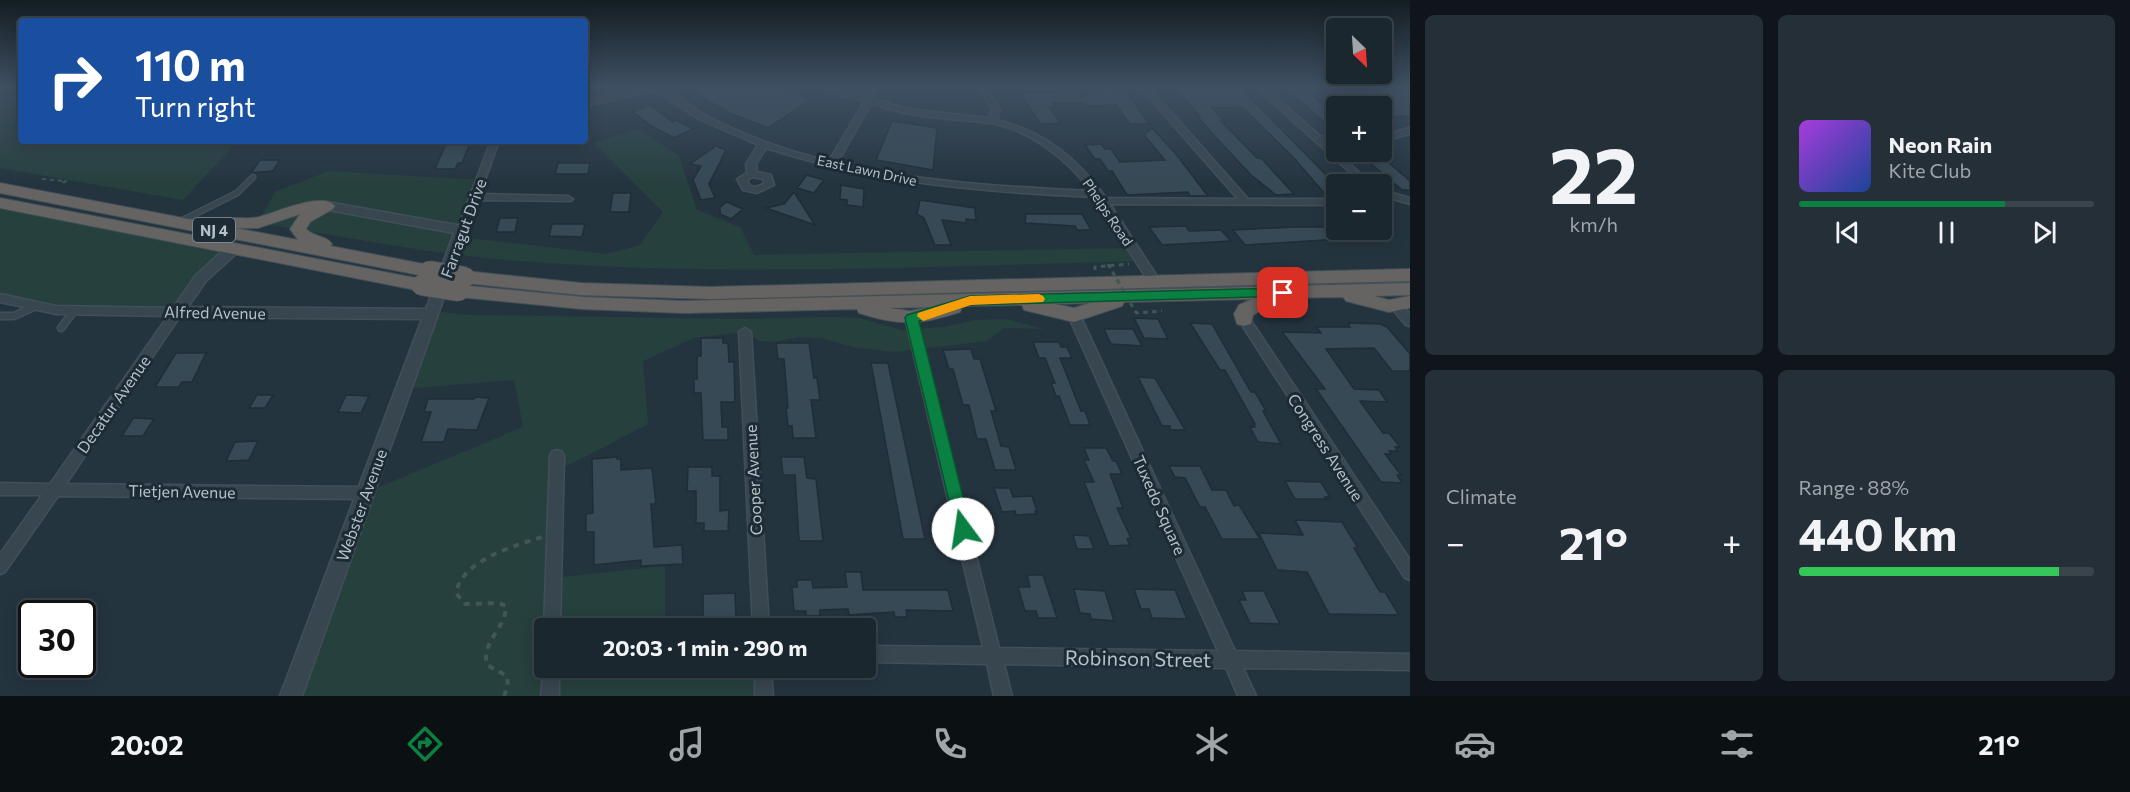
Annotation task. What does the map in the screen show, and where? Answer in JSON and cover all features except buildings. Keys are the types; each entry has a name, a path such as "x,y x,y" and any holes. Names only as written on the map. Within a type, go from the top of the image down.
{"highway":[{"name":"NJ 4","path":"0,188 375,261 425,278"},
{"name":"NJ 4","path":"0,202 234,248 462,284 531,299 641,306 726,307 1014,299 1134,304 1283,293 1410,289"},
{"path":"178,223 252,224 301,208 327,206"},
{"path":"327,206 303,219 299,226 301,234 313,241 375,261"},
{"name":"NJ 4","path":"462,284 668,293 1410,275"},
{"path":"1329,291 1375,303 1403,304"},
{"path":"1244,319 1244,312 1251,307 1283,293"},
{"path":"1014,299 1054,312 1074,315 1134,304"},
{"path":"855,303 890,316 911,318 970,300"}],"street":[{"name":"East Lawn Drive","path":"707,118 764,143 832,164 885,176 954,186 1099,197 1326,202"},
{"path":"832,164 858,118"},
{"name":"Phelps Road","path":"969,118 992,121 1016,128 1057,152 1082,172 1154,281"},
{"path":"1172,118 1247,202"},
{"path":"1294,118 1357,174"},
{"path":"1392,136 1410,131"},
{"path":"1317,139 1326,139"},
{"path":"752,174 751,164 764,143"},
{"name":"Farragut Drive","path":"431,314 494,144"},
{"path":"1392,196 1410,201"},
{"path":"474,197 568,199"},
{"path":"327,206 351,208 462,230"},
{"name":"Decatur Avenue","path":"0,567 201,278 234,248"},
{"name":"Alfred Avenue","path":"0,298 74,311 431,314"},
{"path":"1403,304 1410,322"},
{"name":"Webster Avenue","path":"291,696 431,314"},
{"name":"Tuxedo Square","path":"1074,315 1247,696"},
{"path":"911,318 1003,696"},
{"name":"Congress Avenue","path":"1244,319 1410,573"},
{"name":"Cooper Avenue","path":"745,332 760,618"},
{"path":"552,618 557,456"},
{"name":"Tietjen Avenue","path":"0,489 365,493"},
{"name":"Robinson Street","path":"876,654 1410,662"},
{"path":"550,696 551,678"},
{"path":"763,678 764,696"}],"lane":[{"path":"178,223 237,193 253,177"},
{"path":"0,316 7,318 36,306"},
{"path":"61,328 74,311"}],"path":[{"path":"42,179 66,181 60,184"},
{"path":"1087,270 1096,270 1095,267 1108,264 1143,264"},
{"path":"1108,264 1134,304 1137,313 1162,311"},
{"path":"504,696 508,686 507,676 487,665 484,655 485,649 505,619 506,606 499,603 465,604 459,598 457,586 466,573 480,563 510,548 555,534"}],"green space":[{"path":"0,118 18,118 18,144 230,144 233,146 183,200 0,168"},
{"path":"638,129 679,156 697,210 740,227 754,255 1133,248 1141,261 746,270 587,265 446,253 258,223 275,192 329,171 481,180 460,237 606,254 640,245 663,212 594,143"},
{"path":"0,203 234,248 177,312 92,312 0,298"},
{"path":"432,311 468,315 741,319 859,318 902,330 944,327 976,320 1005,319 1045,329 1004,328 987,341 894,352 853,347 821,338 799,337 774,342 760,341 745,332 694,338 643,361 648,424 557,471 554,578 665,566 665,618 534,618 534,678 763,678 764,696 291,696 365,493 523,427 514,380 404,389"}],"slow traffic":[{"path":"923,316 970,300 1039,299"}],"route":[{"path":"963,529 911,318 928,315 970,300 1283,293"}]}
